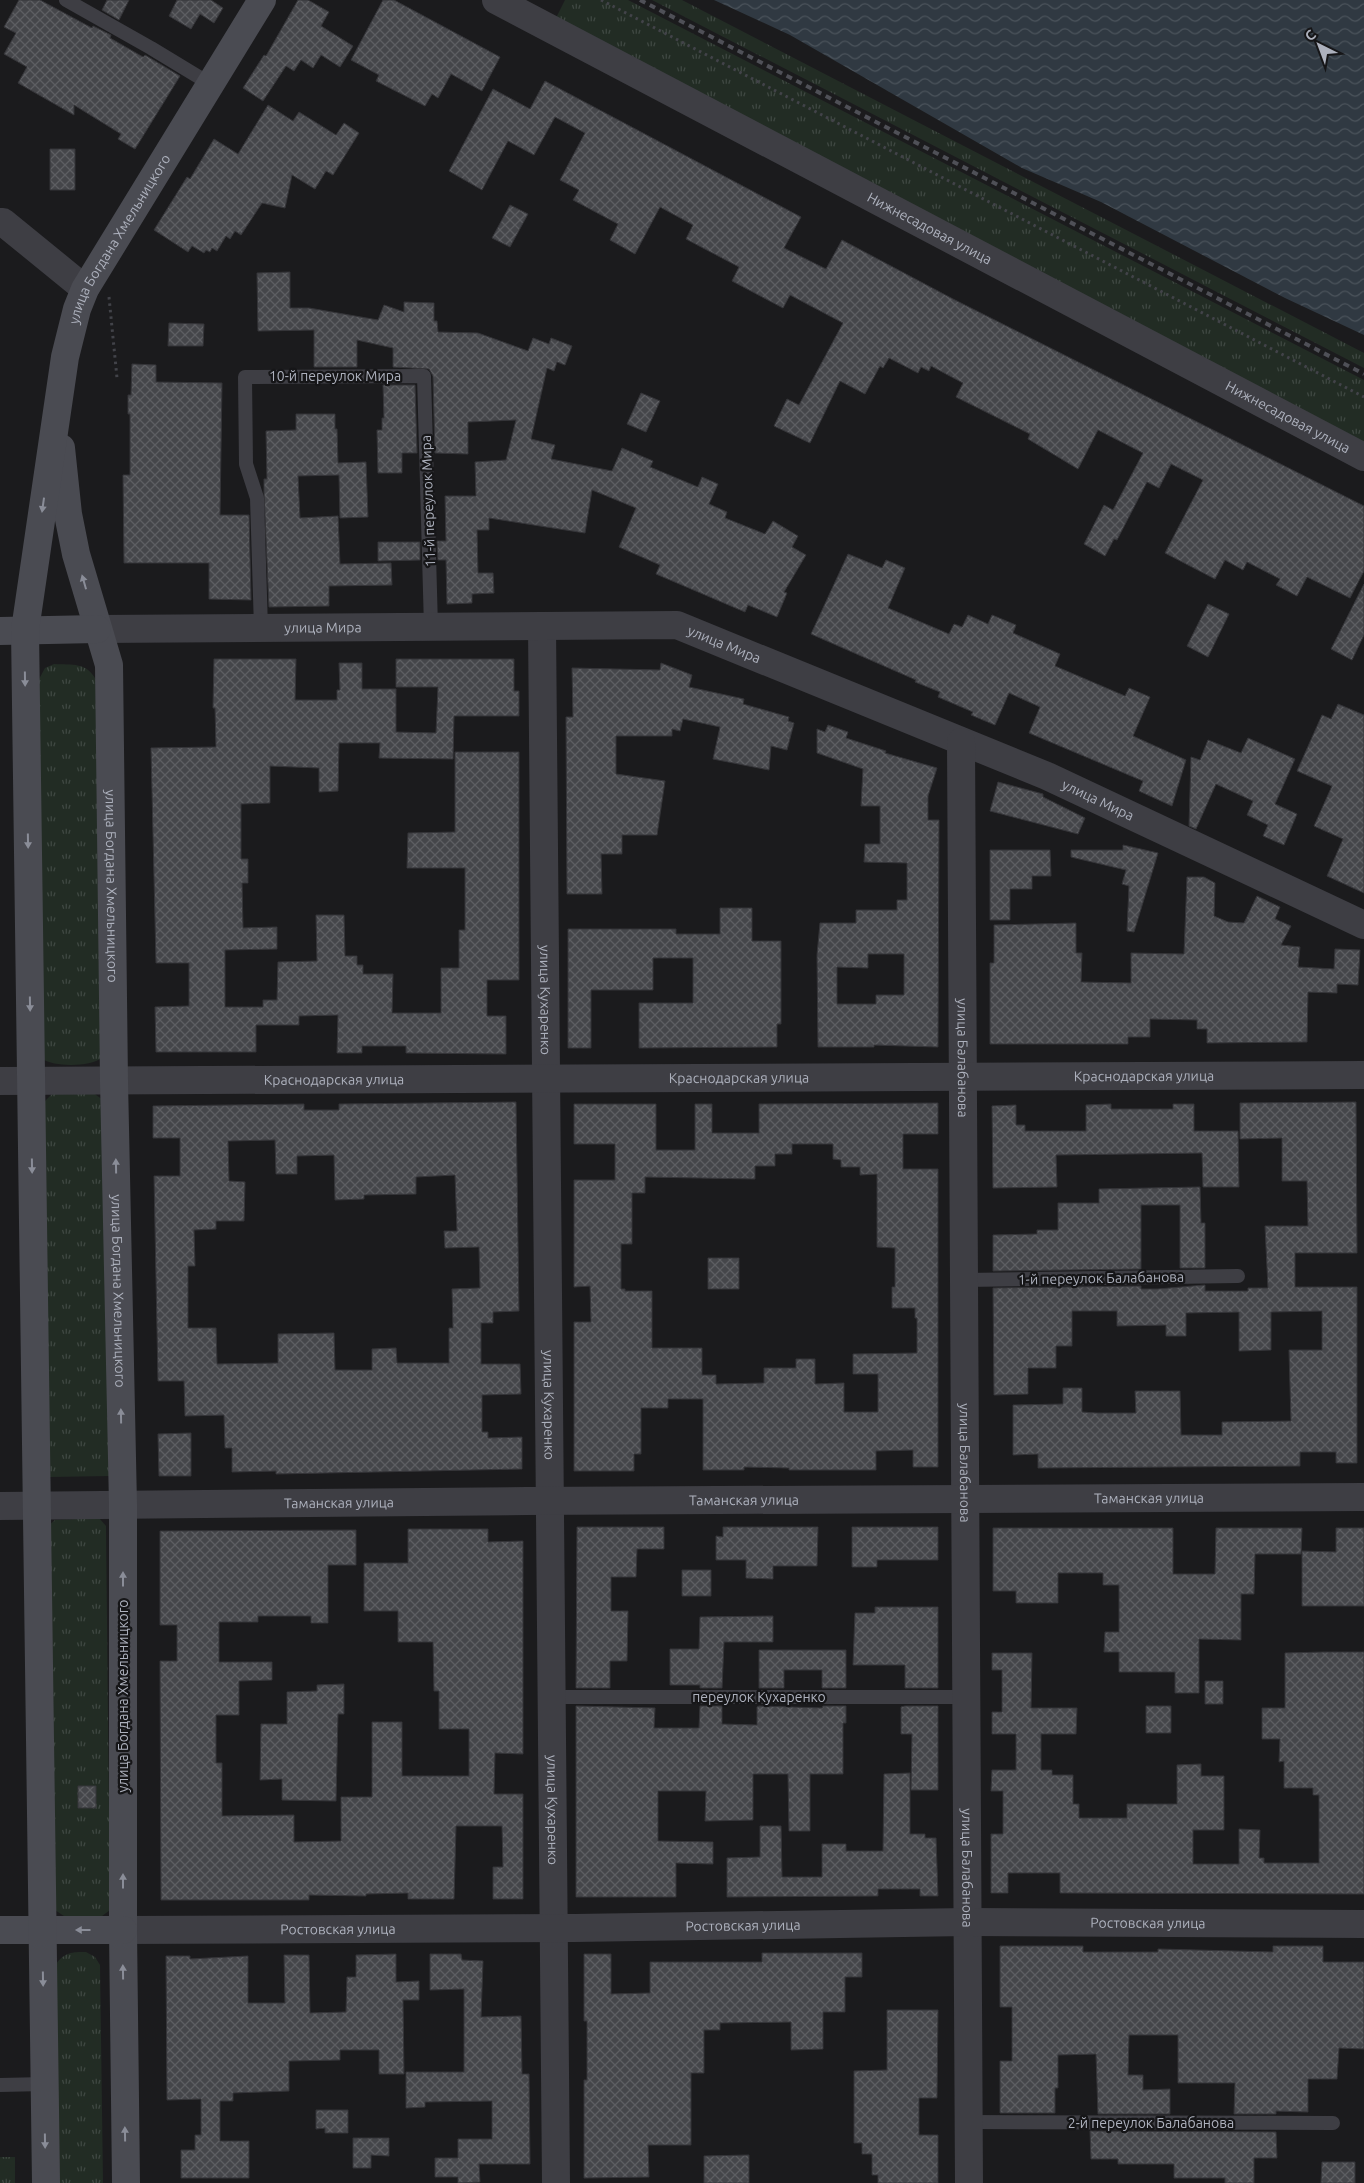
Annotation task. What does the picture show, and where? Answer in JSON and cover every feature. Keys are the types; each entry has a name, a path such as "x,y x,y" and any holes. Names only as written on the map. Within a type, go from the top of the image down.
{"main road":[{"name":"улица Богдана Хмельницкого","path":"46,2183 31,1081 12,630 72,328 97,290 212,85 262,2"},
{"name":"улица Богдана Хмельницкого","path":"57,405 68,514 76,554 109,665 114,1080 124,1505 123,1930 126,2183"},
{"name":"улица Мира","path":"12,630 97,629"},
{"path":"0,1930 123,1930"}],"street":[{"name":"Нижнесадовая улица","path":"496,0 1364,457"},
{"path":"0,222 3,222 97,290"},
{"name":"улица Мира","path":"97,629 677,625 1047,776 1364,924"},
{"name":"улица Кухаренко","path":"542,626 556,2183"},
{"name":"улица Балабанова","path":"961,742 969,2183"},
{"name":"Краснодарская улица","path":"31,1081 1364,1075"},
{"path":"0,1081 31,1081"},
{"name":"Таманская улица","path":"37,1506 550,1501 1364,1497"},
{"path":"0,1506 37,1506"},
{"name":"Ростовская улица","path":"123,1930 554,1928 968,1922 1364,1924"}],"lane":[{"path":"66,0 152,48 212,85"},
{"name":"10-й переулок Мира","path":"261,628 257,498 246,464 245,377 424,376"},
{"name":"11-й переулок Мира","path":"424,376 431,627"},
{"name":"1-й переулок Балабанова","path":"964,1280 1238,1276"},
{"name":"переулок Кухаренко","path":"552,1697 966,1697"},
{"path":"0,2084 44,2084"},
{"name":"2-й переулок Балабанова","path":"969,2122 1333,2123"}],"path":[{"path":"600,0 1364,397"},
{"path":"97,290 117,378"}],"green space":[{"path":"565,0 628,0 1364,380 1364,443 555,20"},
{"path":"652,0 682,0 1364,353 1364,368"},
{"path":"54,664 84,667 96,680 102,1058 89,1063 72,1065 48,1062 42,1059 38,681 45,668"},
{"path":"92,1092 103,1100 109,1476 48,1477 44,1102 53,1093"},
{"path":"99,1518 106,1526 110,1910 102,1916 64,1916 55,1910 48,1526 55,1520"},
{"path":"86,1952 95,1957 100,1965 103,2183 58,2183 56,1964 69,1954"},
{"path":"0,2157 15,2157 15,2183 0,2183"}],"water":[{"path":"714,0 1364,0 1364,335 1285,298 1101,202 1022,168 790,35"}],"building":[{"path":"19,0 40,0 92,28 93,26 111,35 110,38 143,57 145,55 180,76 135,149 118,139 121,134 74,105 74,115 18,83 27,67 4,54 16,33 4,27"},
{"path":"107,0 129,0 119,20 102,10"},
{"path":"177,0 211,0 223,8 214,23 200,14 191,29 169,16"},
{"path":"298,0 308,0 329,12 321,26 353,46 340,67 321,55 313,68 301,60 294,71 286,66 263,101 243,88 264,55 266,56"},
{"path":"383,0 394,0 500,57 482,91 451,74 438,98 432,94 425,106 376,81 379,75 351,60"},
{"path":"545,81 801,217 784,248 826,269 842,240 953,299 1364,506 1364,571 1350,598 1307,577 1297,596 1276,585 1280,579 1247,562 1243,570 1225,560 1215,579 1165,553 1203,480 1171,464 1159,488 1147,482 1117,540 1114,539 1105,556 1084,544 1104,505 1113,510 1143,453 1098,430 1078,469 1028,439 1030,434 956,397 963,383 931,366 929,371 921,367 918,373 889,358 883,368 880,366 865,394 840,381 810,443 774,426 787,399 799,405 843,323 790,295 783,308 732,281 739,267 686,239 693,225 660,207 635,254 610,240 618,224 573,200 579,190 560,180 585,133 555,117 534,155 508,141 482,190 449,171 493,89 530,109"},
{"path":"268,105 293,121 299,112 336,135 344,123 359,133 333,175 326,171 315,189 292,175 285,208 262,203 241,235 235,231 230,239 226,236 217,251 212,248 210,252 206,250 204,253 192,246 188,252 154,230 187,177 190,179 214,139 238,154"},
{"path":"50,149 75,149 75,190 50,190"},
{"path":"510,205 528,214 510,247 492,238"},
{"path":"290,272 290,308 309,308 378,320 384,305 404,312 404,302 434,303 434,321 437,321 438,332 478,333 528,351 533,338 549,344 551,338 572,346 565,365 557,362 554,371 547,368 531,439 555,445 551,459 612,471 622,448 653,461 650,467 698,487 702,477 718,484 709,504 727,512 725,518 765,534 773,521 798,536 792,547 806,555 784,592 787,593 777,617 748,605 745,612 656,574 660,565 619,547 636,508 592,490 585,533 489,518 489,530 477,530 478,573 493,573 494,593 472,594 472,603 447,604 446,560 438,560 437,541 446,541 445,496 476,496 475,462 506,460 516,420 468,422 468,454 435,453 433,376 429,369 393,367 393,348 357,340 357,367 314,367 314,330 258,331 257,273"},
{"path":"169,323 204,324 203,346 168,346"},
{"path":"132,364 156,365 156,382 222,383 220,515 249,515 251,600 209,599 209,563 124,563 123,475 130,475 130,414 128,414 128,395 131,395"},
{"path":"383,385 415,385 417,453 402,453 402,473 378,473 377,430 382,430 382,418 384,418"},
{"path":"641,393 660,401 646,432 627,424"},
{"path":"296,414 335,414 338,463 366,462 368,517 340,518 339,475 298,476 300,518 338,516 340,564 391,563 392,585 329,586 329,606 269,607 264,492 264,479 267,479 266,431 296,430"},
{"path":"378,542 420,542 420,560 378,561"},
{"path":"848,554 882,568 886,560 905,568 888,608 949,634 954,624 962,627 968,615 988,624 992,615 1016,625 1013,633 1060,654 1055,666 1125,696 1129,688 1150,697 1133,736 1186,760 1172,806 1139,791 1143,781 1029,733 1040,707 1009,693 995,725 971,715 973,712 938,697 940,692 915,682 916,680 811,634"},
{"path":"1364,584 1364,635 1352,660 1331,649"},
{"path":"1208,604 1229,614 1208,657 1187,646"},
{"path":"214,659 296,659 295,700 337,700 337,690 340,690 339,663 362,663 362,689 396,689 396,732 436,733 438,687 396,687 396,659 514,659 514,691 519,691 519,716 454,716 453,759 379,758 380,743 339,743 338,791 319,792 319,768 270,766 270,803 241,804 241,859 248,859 248,883 242,883 243,928 277,927 277,949 225,950 225,1007 263,1007 263,1000 277,1000 278,962 317,961 316,915 344,915 345,956 357,956 357,965 363,965 363,974 393,974 392,1013 441,1013 441,968 459,968 459,930 465,930 465,868 407,868 408,833 455,832 455,752 519,752 519,980 487,980 487,1016 506,1016 506,1054 406,1053 406,1046 362,1046 362,1053 337,1053 338,1015 299,1016 299,1025 256,1025 256,1052 156,1052 155,1007 189,1006 189,963 156,963 151,748 216,747 215,708 213,708"},
{"path":"661,663 692,675 689,687 744,699 743,704 789,717 788,721 794,723 787,750 771,746 769,770 713,759 720,727 683,719 680,731 672,729 672,736 616,736 616,774 665,781 657,835 622,835 622,854 601,854 602,894 567,894 566,717 573,717 572,668 660,670"},
{"path":"1338,704 1364,715 1364,893 1327,876 1343,839 1314,826 1332,786 1297,771 1322,715 1331,719"},
{"path":"828,725 848,732 846,738 886,751 885,753 937,768 928,796 928,820 939,820 938,1047 874,1045 874,1047 818,1047 817,955 820,923 856,923 856,910 897,910 897,900 907,900 907,863 864,862 865,844 880,844 880,806 861,806 863,769 817,753 817,729 825,732","holes":["868,954 904,954 904,995 876,995 876,1004 837,1004 837,967 868,968"]},
{"path":"1248,738 1295,759 1275,804 1297,814 1284,845 1263,836 1268,825 1247,815 1253,801 1216,784 1196,829 1189,826 1191,757 1200,760 1208,740 1241,753"},
{"path":"998,782 1043,794 1043,797 1085,818 1078,834 990,811"},
{"path":"1123,845 1158,853 1134,932 1127,931 1129,886 1122,884 1126,870 1071,857 1071,850 1123,850"},
{"path":"990,850 1050,850 1051,876 1032,876 1032,889 1010,889 1010,920 990,920"},
{"path":"1187,877 1204,877 1215,883 1214,916 1228,922 1244,923 1257,896 1280,907 1275,919 1291,926 1281,945 1300,947 1298,967 1334,969 1335,949 1360,950 1358,985 1337,984 1337,993 1308,992 1307,1042 1207,1043 1207,1029 1197,1029 1197,1020 1150,1019 1150,1037 1128,1037 1128,1044 990,1044 990,963 994,963 994,925 1076,923 1076,953 1082,953 1081,982 1131,983 1131,953 1184,954"},
{"path":"720,908 752,908 752,941 781,941 781,1024 777,1024 777,1047 639,1048 639,1003 693,1003 693,958 653,958 653,990 591,990 591,1048 568,1048 568,929 676,929 676,934 720,934"},
{"path":"516,1102 519,1311 493,1312 493,1323 481,1323 481,1364 520,1364 521,1394 482,1395 482,1432 488,1432 488,1438 522,1437 522,1469 276,1474 276,1471 232,1472 232,1448 225,1448 224,1415 185,1416 184,1381 158,1381 154,1176 180,1176 180,1138 153,1138 153,1106 304,1104 304,1110 339,1110 339,1104","holes":["275,1140 276,1174 297,1174 297,1156 334,1155 335,1200 364,1199 364,1195 416,1194 416,1177 455,1175 457,1231 444,1231 445,1248 479,1247 480,1288 452,1289 453,1328 449,1328 449,1363 397,1363 396,1348 372,1349 372,1370 335,1370 334,1333 278,1334 278,1363 217,1364 216,1328 188,1328 188,1266 195,1266 194,1230 216,1229 216,1221 244,1221 245,1182 229,1181 228,1141"]},
{"path":"1356,1102 1357,1253 1295,1253 1295,1287 1357,1287 1357,1463 1336,1463 1336,1452 1300,1452 1300,1466 1038,1468 1038,1454 1013,1455 1013,1405 1063,1404 1063,1388 1082,1388 1082,1412 1096,1413 1136,1413 1135,1391 1180,1391 1181,1435 1222,1435 1222,1422 1291,1421 1289,1350 1322,1350 1322,1311 1271,1312 1271,1350 1239,1351 1239,1312 1186,1313 1186,1336 1166,1336 1166,1325 1117,1326 1117,1311 1072,1311 1072,1346 1056,1346 1056,1368 1028,1368 1028,1394 994,1395 993,1288 1141,1286 1141,1289 1158,1289 1205,1285 1205,1291 1248,1291 1248,1288 1268,1288 1265,1226 1308,1226 1307,1181 1282,1181 1282,1138 1240,1139 1240,1103"},
{"path":"938,1103 938,1134 903,1134 903,1169 938,1169 938,1467 913,1467 913,1450 876,1451 876,1470 789,1470 789,1468 744,1467 744,1470 703,1470 703,1399 668,1399 668,1408 641,1408 641,1454 634,1454 634,1471 574,1471 574,1322 591,1322 590,1286 574,1287 574,1180 615,1180 615,1144 574,1144 574,1104 656,1104 656,1150 695,1150 695,1104 712,1104 712,1133 759,1133 759,1104","holes":["792,1144 833,1144 833,1159 841,1160 841,1167 860,1167 860,1175 877,1174 877,1247 895,1248 895,1287 892,1287 892,1308 915,1308 915,1318 917,1318 917,1353 853,1354 853,1374 878,1374 878,1412 844,1412 844,1383 815,1384 815,1359 796,1359 796,1368 764,1368 764,1383 716,1384 716,1375 702,1375 702,1348 652,1348 652,1291 625,1291 625,1289 621,1289 621,1244 632,1244 632,1193 645,1193 645,1177 755,1179 755,1166 775,1166 775,1154 792,1154"]},
{"path":"1111,1104 1111,1109 1173,1109 1173,1104 1194,1104 1194,1131 1238,1131 1239,1187 1203,1187 1202,1153 1056,1155 1057,1187 993,1188 992,1106 1016,1105 1016,1125 1025,1125 1025,1131 1086,1131 1086,1105"},
{"path":"1200,1187 1201,1223 1205,1223 1205,1268 1180,1268 1180,1205 1141,1205 1141,1269 993,1271 993,1235 1037,1234 1037,1230 1058,1230 1058,1203 1099,1203 1099,1189"},
{"path":"708,1258 739,1258 739,1289 708,1289"},
{"path":"191,1433 191,1476 159,1476 158,1434"},
{"path":"577,1527 664,1527 664,1549 637,1549 636,1577 611,1577 611,1611 628,1611 627,1661 610,1661 610,1688 576,1688"},
{"path":"723,1527 818,1527 817,1566 773,1566 773,1579 746,1578 746,1560 716,1560 716,1536 723,1537"},
{"path":"852,1527 938,1527 938,1560 877,1560 877,1567 852,1567"},
{"path":"993,1528 1173,1528 1173,1574 1215,1574 1216,1528 1302,1528 1301,1554 1255,1554 1254,1594 1241,1594 1241,1640 1199,1639 1199,1693 1175,1693 1175,1672 1119,1672 1119,1652 1104,1652 1105,1632 1119,1632 1119,1585 1103,1585 1103,1573 1058,1573 1058,1603 1016,1603 1016,1591 993,1591"},
{"path":"1336,1528 1364,1528 1364,1606 1302,1606 1302,1551 1336,1552"},
{"path":"408,1529 488,1529 488,1542 523,1541 523,1754 495,1753 494,1794 523,1794 523,1899 493,1899 493,1867 503,1867 502,1826 456,1826 454,1899 408,1899 408,1893 366,1894 366,1896 309,1895 309,1900 161,1900 160,1661 177,1661 177,1625 160,1625 160,1531 356,1530 356,1565 328,1565 328,1623 311,1623 311,1616 258,1616 258,1622 219,1622 219,1662 272,1662 272,1680 239,1681 239,1715 216,1715 216,1763 222,1763 222,1816 294,1815 294,1842 341,1841 341,1797 372,1797 372,1722 402,1722 402,1776 469,1776 469,1729 439,1729 439,1691 434,1691 433,1642 398,1642 398,1611 364,1611 364,1563 408,1563"},
{"path":"682,1570 711,1570 711,1596 682,1596"},
{"path":"875,1607 938,1607 938,1688 905,1688 905,1665 853,1665 855,1613 875,1613"},
{"path":"773,1616 773,1642 724,1642 722,1688 700,1688 700,1685 670,1685 670,1649 699,1649 700,1617"},
{"path":"759,1650 846,1650 846,1688 822,1688 822,1670 784,1670 784,1688 759,1688"},
{"path":"1364,1652 1364,1894 1060,1893 1060,1873 1008,1873 1008,1893 991,1893 991,1834 1003,1834 1003,1791 991,1791 992,1770 1016,1770 1016,1734 992,1734 992,1712 1002,1712 1002,1670 992,1670 992,1653 1032,1653 1031,1708 1077,1708 1076,1734 1041,1734 1041,1770 1052,1770 1052,1775 1073,1775 1073,1804 1079,1804 1079,1818 1127,1818 1127,1804 1177,1804 1177,1765 1201,1764 1201,1776 1224,1776 1224,1830 1193,1830 1193,1864 1239,1864 1239,1829 1260,1830 1259,1858 1264,1858 1264,1863 1319,1863 1319,1795 1313,1795 1313,1788 1284,1788 1284,1761 1279,1762 1280,1739 1262,1739 1262,1708 1285,1708 1285,1653"},
{"path":"1205,1681 1223,1681 1223,1704 1205,1704"},
{"path":"344,1684 344,1714 338,1714 336,1801 282,1800 282,1779 260,1780 261,1724 287,1724 287,1692 317,1691 317,1685"},
{"path":"576,1706 655,1708 654,1728 699,1728 700,1706 722,1706 722,1724 757,1725 757,1707 759,1706 822,1708 823,1706 846,1706 846,1723 843,1723 843,1774 810,1774 810,1831 789,1831 788,1774 753,1774 753,1820 705,1821 706,1791 658,1791 658,1841 713,1842 713,1864 676,1863 676,1897 576,1897"},
{"path":"938,1706 938,1790 911,1790 912,1734 901,1734 901,1707"},
{"path":"1146,1706 1171,1706 1171,1733 1146,1733"},
{"path":"910,1773 910,1834 925,1834 925,1838 936,1838 938,1896 920,1896 920,1889 878,1889 878,1896 727,1897 727,1858 760,1857 760,1826 781,1826 782,1877 822,1877 822,1844 846,1844 846,1851 883,1851 884,1774"},
{"path":"78,1786 96,1786 96,1808 78,1808"},
{"path":"1000,1946 1083,1946 1083,1952 1158,1952 1158,1949 1273,1952 1273,1946 1323,1946 1323,1962 1364,1962 1364,2049 1339,2048 1337,2079 1308,2079 1308,2112 1276,2111 1276,2114 1234,2114 1235,2083 1178,2083 1178,2035 1129,2035 1128,2075 1143,2075 1143,2090 1170,2089 1170,2114 1098,2114 1096,2054 1058,2055 1058,2088 1055,2088 1055,2113 1000,2113 1000,2061 1012,2061 1012,2007 1000,2007"},
{"path":"762,1953 862,1953 862,1977 845,1977 845,2012 823,2012 823,2049 791,2050 791,2022 720,2023 720,2030 704,2030 704,2073 691,2073 691,2145 648,2145 649,2177 584,2178 584,2080 587,2080 587,2021 584,2021 584,1954 611,1954 611,1994 650,1993 650,1962 762,1962"},
{"path":"396,1954 396,1982 419,1981 419,2000 403,2000 404,2074 379,2074 379,2050 340,2050 340,2060 289,2061 289,2091 233,2093 233,2101 220,2101 220,2141 249,2141 249,2178 181,2178 181,2150 195,2150 195,2135 201,2135 201,2099 167,2100 166,1956 190,1956 190,1959 248,1956 248,2003 285,2003 284,1955 309,1955 310,2013 346,2012 347,1977 356,1977 356,1955"},
{"path":"430,1954 461,1954 462,1960 483,1961 481,2017 521,2016 522,2074 529,2074 530,2164 479,2164 480,2182 458,2183 458,2177 435,2177 435,2158 458,2158 458,2139 492,2139 492,2101 425,2102 425,2107 406,2108 406,2072 464,2072 464,1989 430,1990"},
{"path":"887,2010 938,2010 937,2098 919,2098 919,2135 938,2135 938,2183 878,2183 878,2175 872,2175 872,2154 862,2154 862,2143 854,2143 854,2071 887,2070"},
{"path":"316,2110 348,2110 348,2133 325,2133 325,2128 316,2129"},
{"path":"1090,2131 1276,2132 1277,2158 1254,2158 1254,2183 1225,2183 1225,2178 1174,2178 1174,2164 1118,2164 1118,2159 1091,2159"},
{"path":"353,2138 389,2138 389,2156 371,2155 371,2168 353,2168"},
{"path":"749,2155 749,2183 704,2183 704,2156"},
{"path":"1322,2162 1355,2162 1355,2183 1321,2183"}],"railway":[{"path":"640,0 1364,374"}]}
